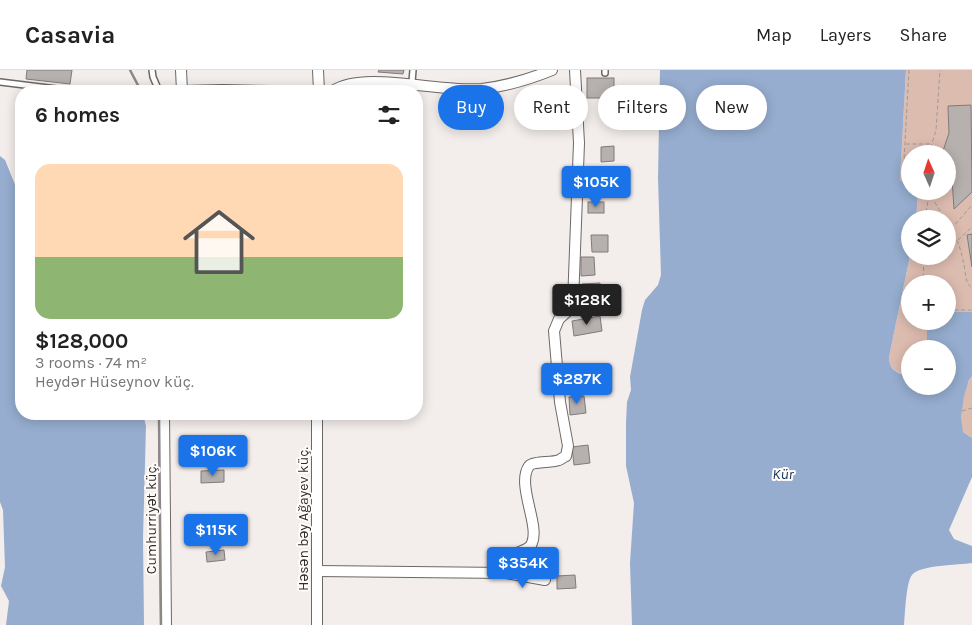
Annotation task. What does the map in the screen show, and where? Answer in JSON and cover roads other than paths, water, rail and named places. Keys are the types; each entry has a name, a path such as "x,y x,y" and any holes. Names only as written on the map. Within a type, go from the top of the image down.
{"street":[{"path":"181,70 181,85"},
{"path":"318,70 319,85"},
{"path":"343,85 352,80 370,77 455,89 482,88 533,78 552,70"},
{"path":"506,573 510,558 520,551 527,549 533,543 533,529 526,489 526,475 529,466 533,463 559,460 566,456 568,446 560,402 554,331 559,319 570,309 573,303 579,143 575,70"},
{"name":"Cumhurriyət küç.","path":"164,420 166,625"},
{"name":"Həsən bəy Ağayev küç.","path":"317,420 317,625"},
{"path":"317,571 506,573 545,580"}],"lane":[{"path":"152,70 156,85"},
{"path":"412,82 413,70"},
{"path":"0,82 24,85"}],"water":[{"name":"Kür","path":"660,70 906,70 901,145 901,200 917,200 917,210 901,210 901,265 908,265 906,275 901,275 901,299 889,361 891,367 901,374 901,395 956,395 956,340 927,340 927,330 956,330 956,312 972,312 972,376 964,396 961,417 963,432 972,438 972,477 949,530 954,539 972,546 972,563 931,567 922,569 912,575 907,591 904,625 632,625 630,563 634,503 626,466 627,402 631,390 630,377 642,310 645,300 658,285 661,275 658,178 659,130 686,130 686,85 660,85"},
{"path":"0,156 5,160 15,185 15,420 144,420 146,426 143,538 144,625 6,625 9,601 1,586 5,567 3,510 0,502"}],"railway":[{"path":"130,70 138,85"},
{"path":"159,420 161,625"}]}
